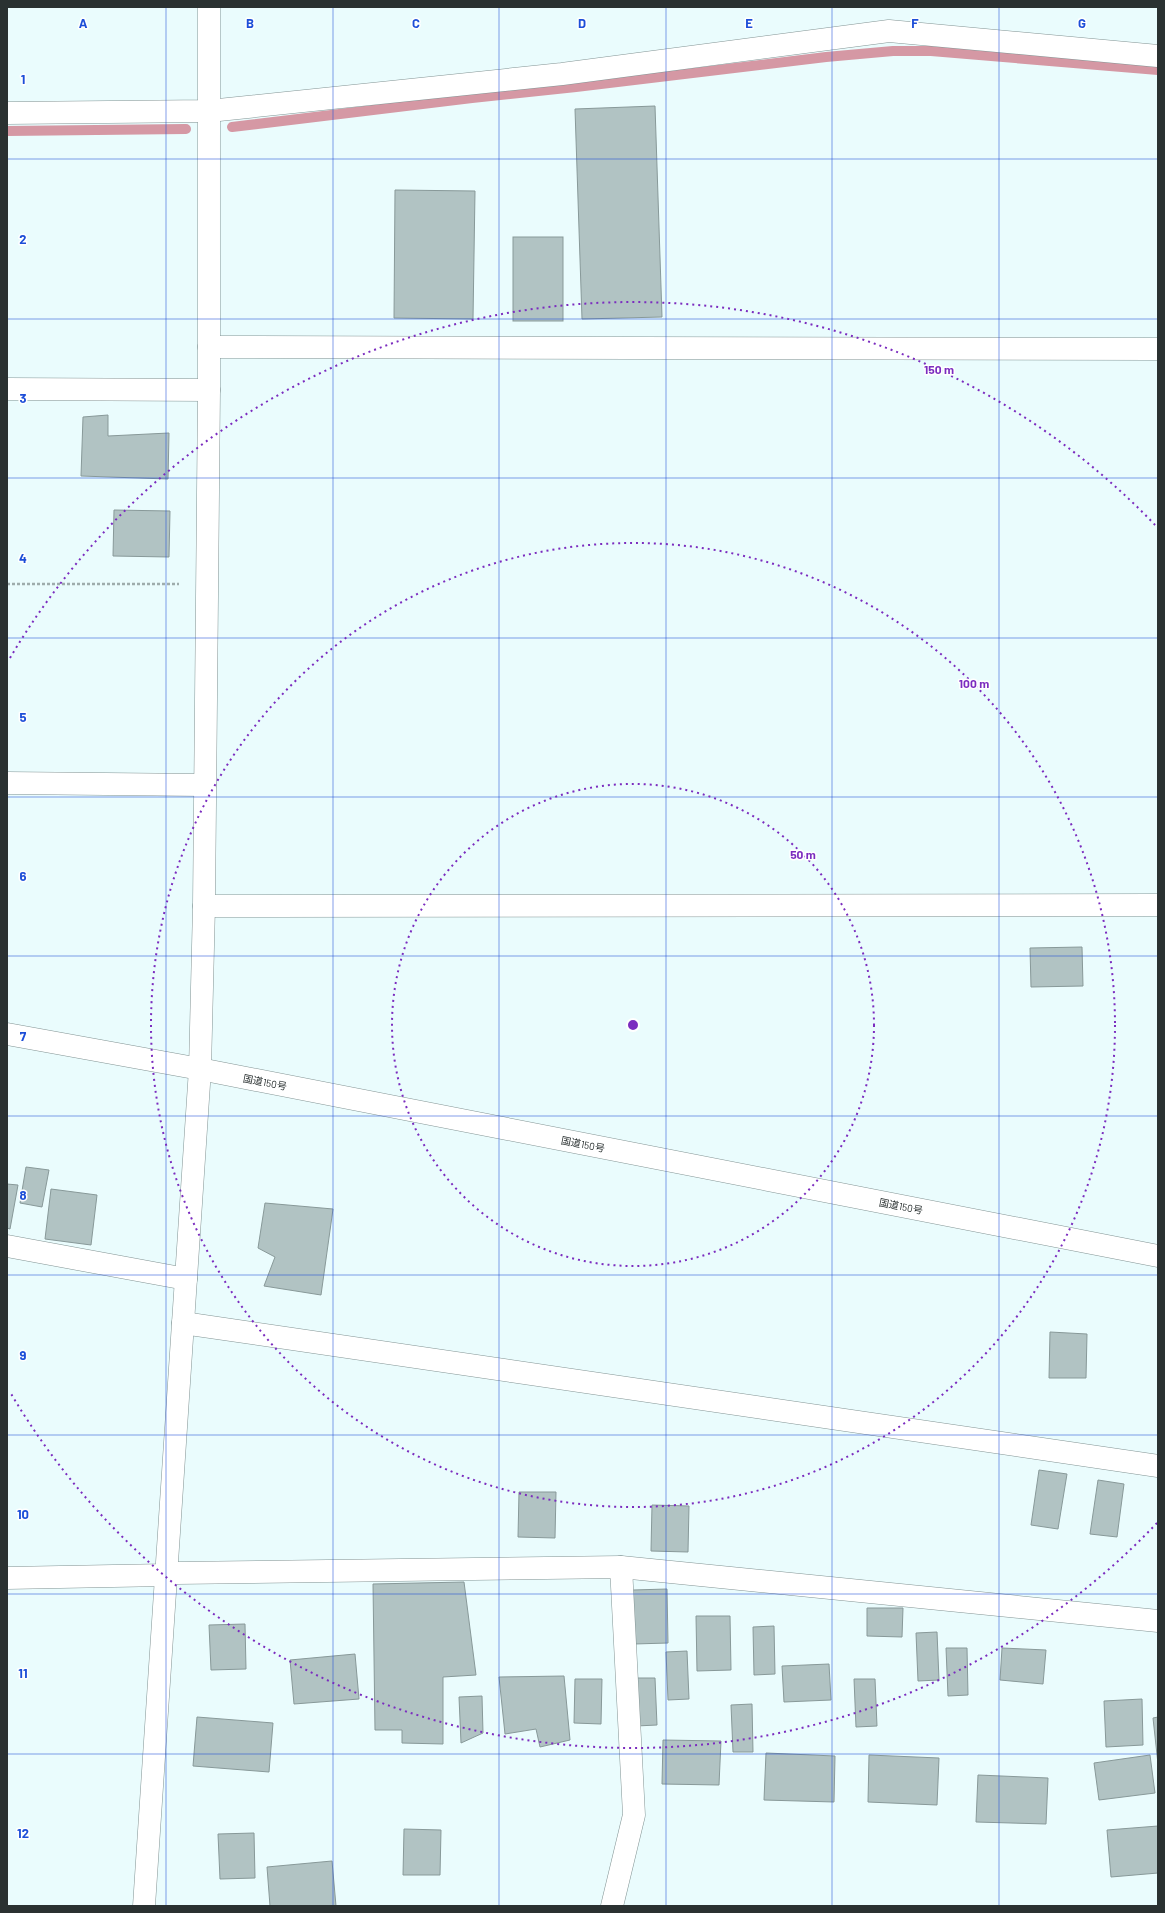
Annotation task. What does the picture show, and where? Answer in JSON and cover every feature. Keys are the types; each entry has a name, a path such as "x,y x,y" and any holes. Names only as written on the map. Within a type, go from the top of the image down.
{"main road":[{"path":"144,1906 200,1069 204,906 209,390 209,7"},
{"path":"7,113 208,111 562,74 889,31 1158,56"},
{"path":"209,347 1158,350"},
{"path":"7,390 209,390"},
{"path":"7,783 205,785"},
{"path":"204,906 1158,905"},
{"name":"国道150号","path":"7,1034 200,1069 1158,1256"},
{"path":"7,1246 186,1279"},
{"path":"183,1323 1158,1466"},
{"path":"612,1906 634,1815 621,1567"},
{"path":"7,1578 166,1575 177,1573 621,1567 1158,1621"}],"path":[{"path":"7,584 207,584"}],"building":[{"path":"655,106 662,317 582,319 575,109"},
{"path":"395,190 475,191 473,319 394,318"},
{"path":"513,237 563,237 563,321 513,321"},
{"path":"108,415 108,436 169,433 168,479 81,476 83,417"},
{"path":"114,510 170,511 169,557 113,556"},
{"path":"1082,947 1083,986 1031,987 1030,948"},
{"path":"26,1167 49,1170 42,1207 20,1203"},
{"path":"7,1184 18,1185 10,1229 7,1228"},
{"path":"51,1189 97,1195 91,1245 45,1239"},
{"path":"265,1203 333,1209 321,1295 264,1286 275,1257 258,1248"},
{"path":"1050,1332 1087,1334 1086,1378 1049,1378"},
{"path":"1039,1470 1067,1474 1058,1529 1031,1525"},
{"path":"1098,1480 1124,1484 1117,1537 1090,1534"},
{"path":"519,1492 556,1492 555,1538 518,1537"},
{"path":"652,1505 689,1506 688,1552 651,1551"},
{"path":"464,1582 476,1675 443,1677 443,1744 402,1743 402,1730 375,1730 373,1584"},
{"path":"667,1589 668,1643 634,1644 633,1590"},
{"path":"867,1608 903,1608 902,1637 867,1636"},
{"path":"696,1616 730,1616 731,1670 697,1671"},
{"path":"245,1624 246,1669 211,1670 209,1625"},
{"path":"774,1626 775,1674 754,1675 753,1627"},
{"path":"937,1632 939,1680 918,1681 916,1633"},
{"path":"946,1648 967,1648 968,1695 948,1696"},
{"path":"1002,1648 1046,1650 1043,1684 1000,1680"},
{"path":"687,1651 689,1699 668,1700 666,1652"},
{"path":"355,1654 359,1699 294,1704 290,1660"},
{"path":"829,1664 831,1700 784,1702 782,1666"},
{"path":"564,1676 570,1740 540,1747 536,1729 505,1734 499,1677"},
{"path":"635,1678 655,1678 657,1725 636,1726"},
{"path":"575,1679 602,1679 601,1724 574,1723"},
{"path":"854,1679 875,1679 877,1726 856,1727"},
{"path":"482,1696 483,1733 461,1743 459,1697"},
{"path":"1142,1699 1143,1745 1106,1747 1104,1701"},
{"path":"752,1704 753,1752 733,1752 731,1705"},
{"path":"197,1717 273,1723 269,1772 193,1766"},
{"path":"1158,1717 1158,1764 1153,1718"},
{"path":"663,1740 721,1741 719,1785 662,1784"},
{"path":"766,1753 835,1756 834,1802 764,1800"},
{"path":"869,1755 939,1758 937,1805 868,1802"},
{"path":"1150,1755 1155,1793 1099,1800 1094,1763"},
{"path":"978,1775 1048,1778 1046,1824 976,1822"},
{"path":"1158,1826 1158,1873 1111,1877 1107,1830"},
{"path":"404,1829 441,1830 440,1875 403,1875"},
{"path":"254,1833 255,1878 220,1879 218,1834"},
{"path":"332,1861 336,1906 270,1906 267,1867"}],"waterway":[{"path":"232,127 826,57 893,51 931,51 1158,70"},
{"path":"7,131 186,129"}]}
